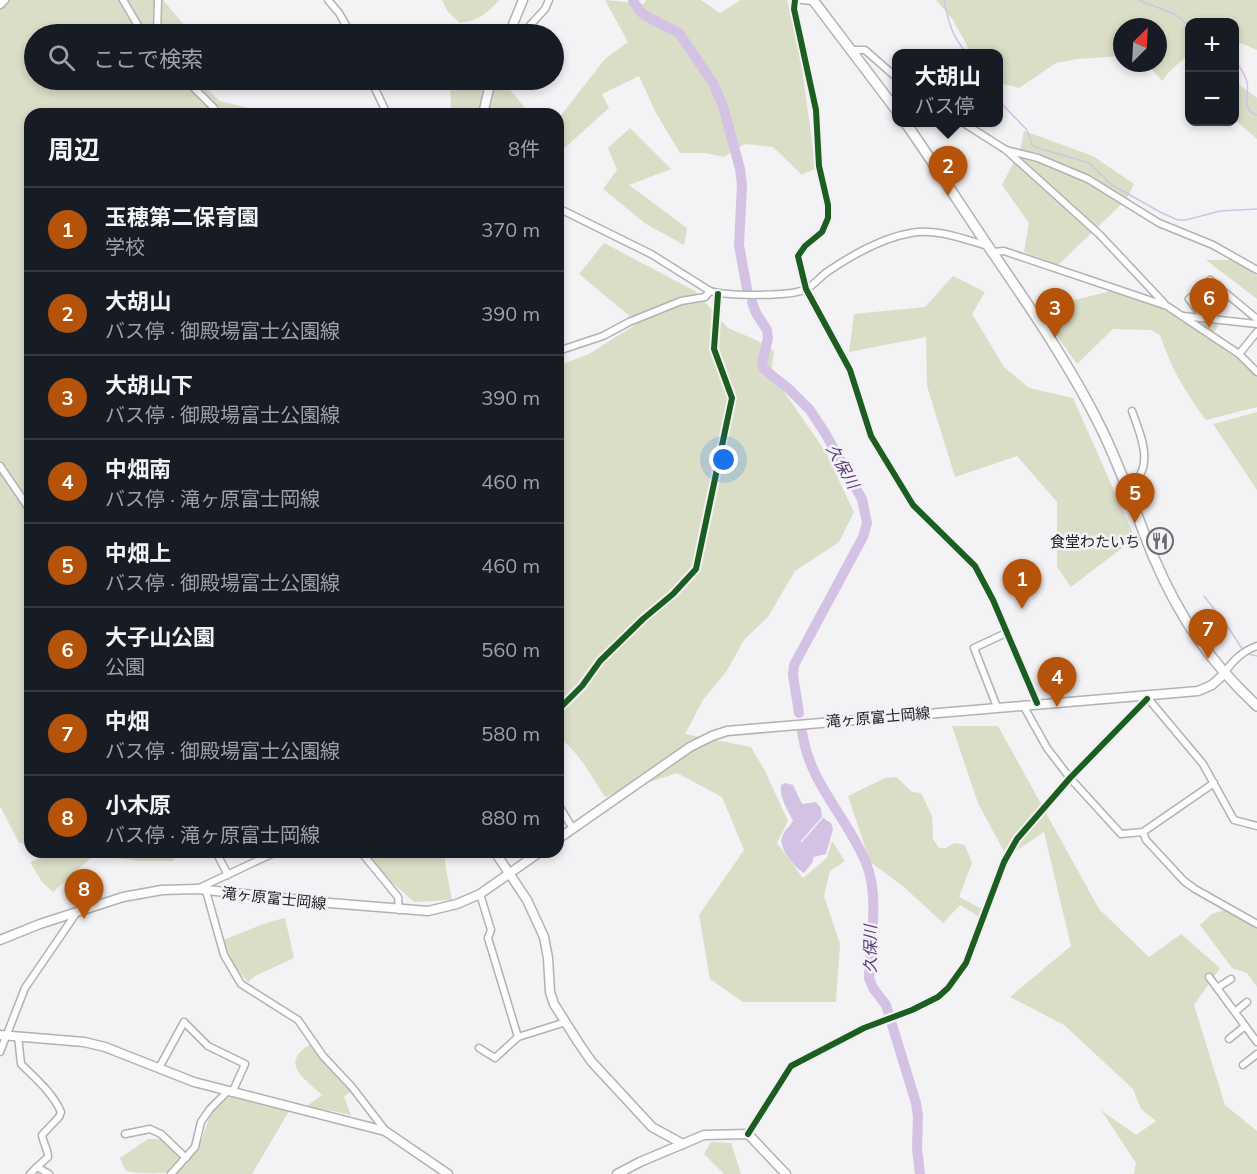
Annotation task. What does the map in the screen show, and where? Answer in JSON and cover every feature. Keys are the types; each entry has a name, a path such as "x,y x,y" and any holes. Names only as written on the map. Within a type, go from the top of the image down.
{"main road":[{"path":"0,4 4,0"},
{"path":"513,24 523,0"},
{"path":"813,1 892,104"},
{"path":"484,108 489,90"},
{"path":"908,127 1071,372 1102,429 1169,591 1208,654 1224,674 1257,706"},
{"name":"滝ヶ原富士岡線","path":"564,836 690,747 727,731 997,707 1146,697 1198,691 1212,685 1224,674"},
{"path":"499,858 527,900 544,937 550,992 554,1004 591,1061 641,1116 652,1127 683,1144"},
{"name":"滝ヶ原富士岡線","path":"0,940 77,912 147,891 202,890 428,911 480,894 531,858"},
{"path":"3,1035 95,1044 194,1082 385,1131 448,1174"},
{"path":"617,1174 704,1136 748,1134 786,1174"}],"street":[{"path":"123,0 137,24"},
{"path":"157,24 158,0"},
{"path":"327,0 345,24"},
{"path":"531,24 545,9 549,0"},
{"path":"795,0 794,9 816,110 819,166 828,205 828,218 822,232 805,246 798,256 806,289 850,370 871,436 913,505 975,566 993,600 1037,704"},
{"path":"802,0 813,1"},
{"path":"851,50 865,50 892,74"},
{"path":"196,90 214,108"},
{"path":"376,90 384,108"},
{"path":"969,127 1006,150 1099,234 1167,306"},
{"path":"1006,150 1038,158 1088,179 1159,223 1213,245 1257,270"},
{"path":"564,211 651,254 718,294 761,295 806,289 824,274 873,246 912,232 937,232 1004,251 1167,306 1239,354 1257,372"},
{"path":"1203,317 1189,299 1210,280 1257,322"},
{"path":"564,349 603,336 629,322 681,301 705,297 710,291"},
{"path":"564,704 582,686 600,661 643,619 673,594 696,569 732,398 714,349 718,294"},
{"path":"1183,316 1257,322"},
{"path":"1239,354 1257,332"},
{"path":"1127,490 1136,483 1141,474 1145,453 1132,411"},
{"path":"0,466 24,501"},
{"path":"997,707 974,648 1006,633"},
{"path":"1224,674 1238,657 1257,646"},
{"path":"748,1134 791,1066 864,1028 938,997 958,976 972,948 1004,862 1017,839 1146,697 1203,764 1234,820 1257,826"},
{"path":"1023,705 1047,748 1070,778 1121,834 1143,832 1215,783"},
{"path":"564,814 573,829"},
{"path":"1143,832 1146,840 1184,881 1257,924"},
{"path":"219,858 228,875"},
{"path":"263,858 209,882 202,890 224,955 241,984 298,1020 323,1056 352,1087 385,1131"},
{"path":"366,858 398,897 399,910"},
{"path":"480,894 491,929 488,938 518,1037"},
{"path":"0,1052 3,1035 25,988 77,912"},
{"path":"1209,977 1245,1026 1254,1032 1257,1042"},
{"path":"1217,988 1231,979"},
{"path":"1236,1011 1247,1002"},
{"path":"159,1068 184,1022 208,1046 245,1064 230,1092 210,1109 201,1122 195,1146 171,1174"},
{"path":"478,1048 495,1058 518,1037 566,1022"},
{"path":"1229,1039 1245,1026"},
{"path":"18,1036 21,1064 46,1088 61,1112 42,1135 48,1156 30,1174"},
{"path":"1244,1065 1257,1054"},
{"path":"125,1134 150,1129 161,1134 186,1158"},
{"path":"37,1167 49,1174"}],"green space":[{"path":"0,0 163,0 183,24 24,24 24,90 208,90 220,101 248,108 24,108 24,843 19,843 0,806"},
{"path":"442,0 499,0 482,16 460,23 448,12"},
{"path":"605,0 644,4 646,0 701,0 720,13 741,0 787,0 798,41 816,168 802,175 773,147 745,144 724,157 705,153 680,153 656,113 639,76 602,94 609,108 564,148 564,111 605,59 628,42"},
{"path":"936,0 1257,0 1257,50 1239,43 1239,18 1185,18 1185,58 1162,81 1154,72 1167,72 1167,18 1113,18 1113,57 1056,63 1019,88 1003,84 1003,49 969,49 953,20"},
{"path":"1239,85 1257,98 1257,139 1239,123"},
{"path":"450,90 510,90 525,108 451,108"},
{"path":"630,128 671,169 629,185 687,228 684,245 646,224 603,189 617,170 608,148"},
{"path":"1024,131 1093,156 1134,184 1126,200 1058,265 1024,252 1029,223 1002,185 1020,150"},
{"path":"604,243 695,291 728,328 774,351 771,373 825,451 854,512 839,542 795,571 768,617 744,640 726,672 703,700 685,734 751,747 788,821 777,843 803,878 827,858 832,841 845,861 830,871 824,896 840,944 836,1002 743,1002 710,979 699,915 744,850 722,797 677,773 605,797 578,756 564,742 564,364 589,354 638,323 579,274"},
{"path":"1206,260 1233,260 1257,276 1257,299"},
{"path":"953,276 985,292 972,314 1004,367 1029,388 1073,398 1135,538 1071,587 1057,567 1057,502 1017,456 955,477 927,386 926,337 849,352 854,314 925,307"},
{"path":"1111,291 1174,312 1247,366 1257,376 1257,407 1206,420 1179,379 1160,335 1151,330 1113,329 1077,364 1038,309"},
{"path":"1187,318 1221,321 1213,334"},
{"path":"1257,412 1257,490 1213,424"},
{"path":"952,726 998,726 1099,909 1149,957 1181,934 1220,968 1194,1005 1225,1105 1257,1131 1257,1174 1134,1174 1136,1163 1101,1110 1136,1135 1156,1121 1141,1109 1133,1089 1064,1025 1010,997 1071,946 1044,832 1007,857 978,803"},
{"path":"896,777 912,792 921,793 932,816 933,839 939,848 946,848 954,843 965,845 972,863 959,897 986,911 979,917 960,905 943,923 903,886 870,862 848,796 885,778"},
{"path":"40,858 91,858 53,892 42,882 30,862"},
{"path":"116,858 175,858 173,861 139,861"},
{"path":"369,858 445,858 452,900 414,902 367,860"},
{"path":"1229,909 1257,926 1257,987 1247,973 1232,968 1200,925 1212,914"},
{"path":"285,918 294,958 255,976 248,982 234,966 223,940"},
{"path":"311,1044 351,1091 344,1097 351,1115 307,1106 322,1095 302,1076 295,1064 297,1057"},
{"path":"231,1096 291,1108 252,1174 175,1174 199,1147 211,1113"},
{"path":"148,1139 160,1139 183,1157 175,1171 143,1173 126,1170 120,1158"},
{"path":"711,1142 731,1143 741,1174 724,1174 704,1154"}],"shaded area":[{"path":"785,783 793,785 802,804 816,802 821,808 822,817 800,842 823,818 831,823 833,829 826,854 814,857 804,873 796,867 782,847 782,837 793,821 781,794 781,785"}],"waterway":[{"name":"久保川","path":"633,0 644,15 679,33 713,83 723,106 740,169 742,185 739,245 747,289"},
{"path":"944,0 954,35 964,49"},
{"path":"1139,0 1176,15 1185,23"},
{"path":"1239,67 1247,82 1247,106 1252,113 1257,115"},
{"path":"1003,105 1027,130 1032,145 1035,147 1089,163 1112,185 1178,220 1220,211 1257,209"},
{"name":"久保川","path":"752,302 767,330 768,338 762,363 764,369 810,410 862,499 867,523 863,537 794,665 793,675 799,713"},
{"path":"1204,596 1243,650"},
{"path":"1248,654 1257,656"},
{"name":"久保川","path":"802,731 812,767 858,846 870,876 873,890 873,920 869,978 873,988 886,1005 916,1103 920,1174"}],"cycle path":[{"path":"795,0 794,9 816,110 819,166 828,205 828,218 822,232 805,246 798,256 806,289 850,370 871,436 913,505 975,566 993,600 1037,703"},
{"path":"564,704 582,686 600,661 643,619 673,594 696,569 732,398 714,349 718,294"},
{"path":"748,1134 791,1066 864,1028 912,1010 938,997 948,988 966,963 1004,862 1017,839 1070,778 1147,699"}],"place":[{"name":"大胡山","path":"948,196"},
{"name":"大子山公園","path":"1209,328"},
{"name":"大胡山下","path":"1055,338"},
{"name":"中畑上","path":"1135,523"},
{"name":"食堂わたいち","path":"1160,541"},
{"name":"玉穂第二保育園","path":"1022,609"},
{"name":"中畑","path":"1208,659"},
{"name":"中畑南","path":"1057,707"},
{"name":"小木原","path":"84,919"}]}
